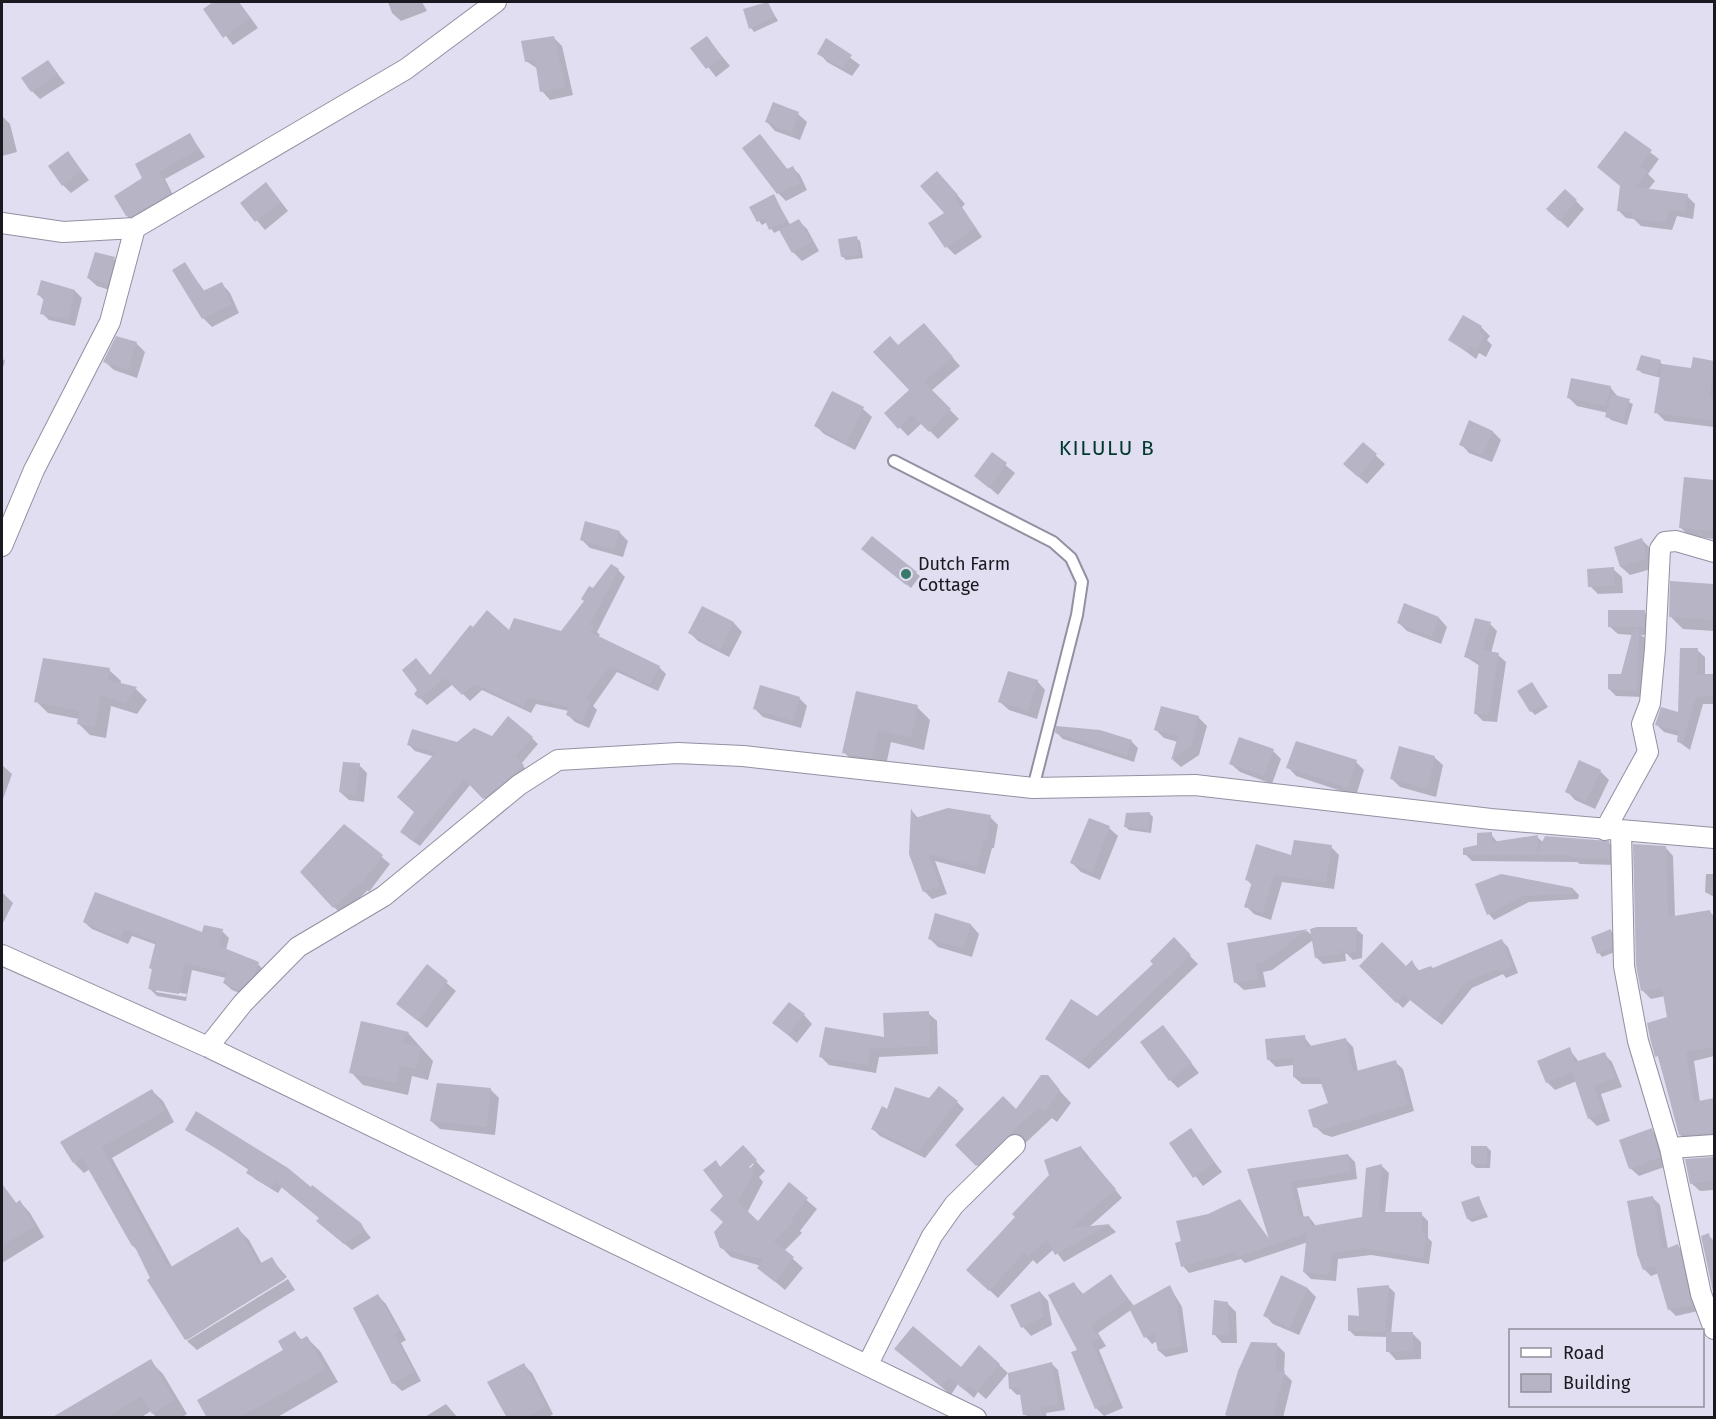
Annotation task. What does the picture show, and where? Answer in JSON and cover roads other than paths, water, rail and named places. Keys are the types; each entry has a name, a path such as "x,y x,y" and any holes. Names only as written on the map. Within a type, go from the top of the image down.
{"street":[{"path":"2,223 63,232 135,228 406,69 496,2"},
{"path":"2,546 34,470 110,322 135,228"},
{"path":"1714,552 1676,541 1665,542 1660,549 1650,703 1642,724 1648,752 1613,831 1624,966 1638,1041 1670,1148 1701,1294 1714,1329"},
{"path":"208,1047 243,1003 298,947 384,896 519,785 558,760 678,753 743,756 1033,788 1195,785 1613,831 1714,838"},
{"path":"2,955 208,1047 976,1418"},
{"path":"868,1365 932,1236 954,1205 1015,1145"},
{"path":"1670,1148 1714,1146"}],"lane":[{"path":"894,461 1053,542 1071,558 1082,582 1077,615 1033,788"}],"place":[{"name":"Dutch Farm Cottage","path":"906,574"}],"district":[{"name":"KILULU B","path":"1107,448"}]}
